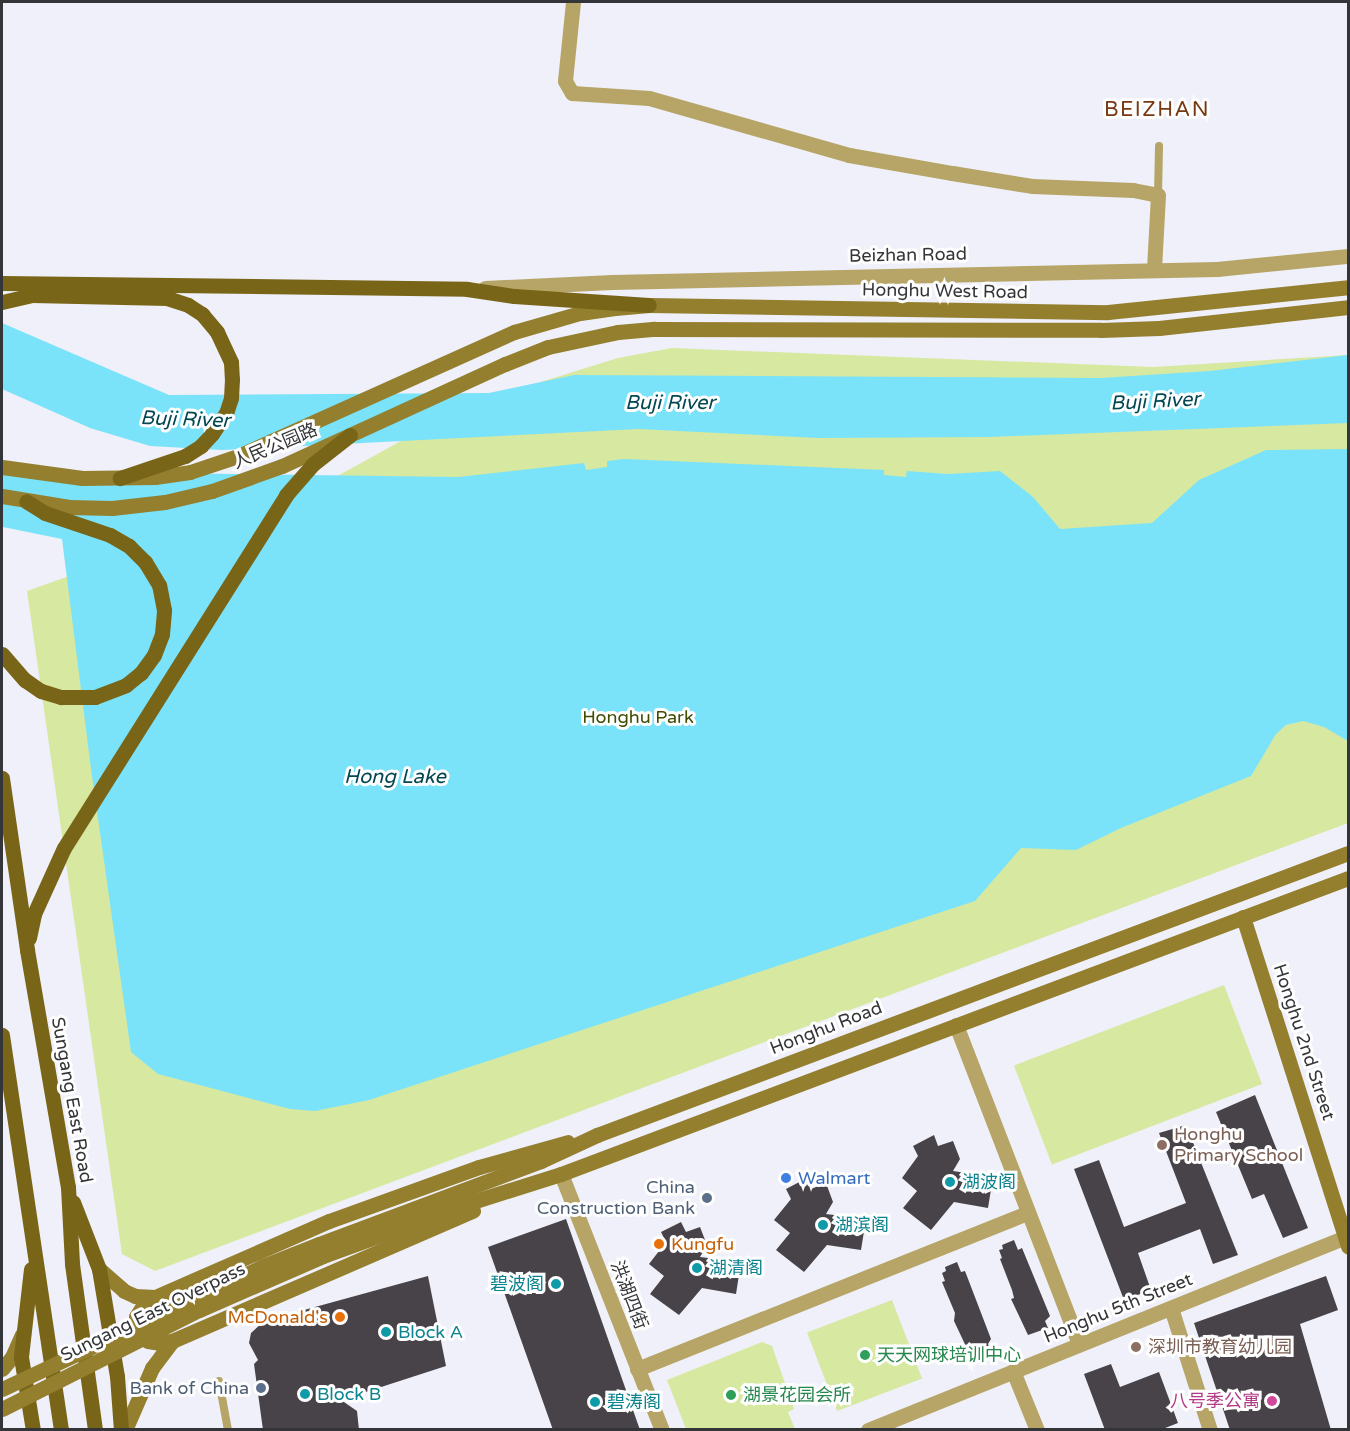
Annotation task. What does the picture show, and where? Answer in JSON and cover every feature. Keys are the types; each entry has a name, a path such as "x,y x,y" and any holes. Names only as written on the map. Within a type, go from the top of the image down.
{"main road":[{"path":"2,283 152,296 188,305 202,314 218,332 231,363 231,398 226,413 212,434 201,446 185,456 120,478"},
{"path":"2,302 32,295 101,290 467,289 514,297 649,305"},
{"path":"27,950 34,914 70,838 286,495 313,464 350,435"},
{"path":"2,654 25,680 41,691 61,697 80,699 110,692 126,685 141,673 154,655 162,634 165,610 159,585 145,562 129,546 110,535 45,513 26,501"},
{"name":"Sungang East Road","path":"2,778 27,950 68,1187 72,1264 95,1430"},
{"path":"2,1035 62,1430"},
{"path":"68,1187 99,1269 117,1376 123,1430"},
{"path":"33,1251 24,1326 23,1378 33,1430"}],"street":[{"path":"573,2 565,81 572,93 649,98 849,154 952,173 1032,186 1132,190 1158,195 1154,269"},
{"name":"Beizhan Road","path":"467,289 612,282 1216,269 1348,256"},
{"name":"Honghu West Road","path":"541,323 580,313 649,305 1108,312 1348,287"},
{"name":"人民公园路","path":"2,496 69,507 112,508 165,502 248,480 548,347 582,338 655,329 1101,330 1159,328 1348,307"},
{"name":"人民公园路","path":"2,467 82,478 120,478 190,472 238,456 514,332 541,323"},
{"name":"Honghu Road","path":"321,1250 541,1161 597,1135 1348,853"},
{"path":"597,1135 542,1148 479,1167 329,1221 155,1297 144,1304 136,1317 136,1327 140,1336 148,1341 159,1343 172,1341 561,1174 1348,878"},
{"name":"Honghu 2nd Street","path":"1243,917 1347,1240"},
{"path":"956,1025 1079,1344"},
{"path":"321,1250 561,1174"},
{"name":"洪湖四街","path":"561,1174 662,1430"},
{"path":"637,1369 1028,1213"},
{"name":"Honghu 5th Street","path":"868,1430 1079,1344 1347,1240"},
{"name":"Sungang East Overpass","path":"2,1389 263,1266 321,1250"},
{"name":"Sungang East Overpass","path":"2,1408 321,1250"},
{"path":"99,1269 124,1292 135,1296 155,1297"},
{"path":"1171,1308 1210,1430"},
{"path":"2,1369 12,1357 24,1326"},
{"path":"123,1430 152,1368 172,1341"},
{"path":"1013,1371 1037,1430"}],"lane":[{"path":"1158,195 1159,146"},
{"path":"219,1381 228,1430"}],"green space":[{"name":"Hong Lake","path":"672,348 1153,367 1348,355 1348,823 155,1271 122,1254 27,591 314,489 410,436 515,390 618,358"},
{"path":"1224,985 1262,1084 1052,1165 1014,1066"},
{"name":"天天网球培训中心","path":"892,1300 922,1378 837,1411 807,1333"},
{"name":"湖景花园会所","path":"762,1342 772,1346 794,1409 788,1412 795,1429 686,1429 667,1380"}],"water":[{"name":"Buji River","path":"2,323 169,395 489,393 574,375 1100,378 1210,371 1348,355 1348,423 989,437 818,438 638,429 222,450 150,446 90,428 2,389"},
{"name":"Hong Lake","path":"1348,449 1348,741 1324,727 1303,721 1286,725 1276,734 1251,776 1121,828 1076,850 1021,848 975,901 369,1100 315,1111 290,1109 158,1074 131,1052 91,769 62,539 3,527 2,471 458,477 584,463 586,470 607,467 607,461 624,459 884,470 884,475 906,477 907,471 948,474 1000,471 1033,497 1060,529 1152,523 1199,480 1266,450"}],"building":[{"path":"1255,1095 1308,1228 1283,1238 1264,1194 1252,1199 1216,1112"},
{"path":"1186,1125 1238,1255 1213,1264 1200,1229 1138,1253 1151,1290 1124,1300 1074,1169 1099,1160 1124,1227 1186,1203 1159,1133"},
{"name":"湖波阁","path":"934,1135 938,1146 953,1141 960,1159 953,1171 993,1177 988,1208 954,1202 931,1230 903,1208 917,1191 902,1178 918,1156 913,1146"},
{"name":"湖滨阁","path":"807,1178 811,1189 826,1183 833,1202 826,1214 866,1219 861,1250 827,1245 804,1272 776,1250 790,1233 774,1220 791,1199 786,1189"},
{"path":"566,1219 640,1430 553,1430 488,1247"},
{"name":"湖清阁","path":"681,1222 686,1232 700,1227 707,1245 700,1257 741,1262 736,1294 702,1288 679,1315 650,1294 664,1276 649,1264 666,1242 661,1232"},
{"path":"1014,1240 1018,1250 1022,1248 1050,1316 1045,1321 1048,1328 1028,1335 1011,1299 1014,1298 1012,1290 1000,1259 1002,1258 999,1250 1003,1249 1002,1245"},
{"path":"957,1262 961,1272 965,1271 991,1339 988,1344 990,1350 971,1357 954,1321 955,1313 942,1282 945,1281 942,1273 946,1271 945,1267"},
{"path":"428,1276 446,1366 341,1400 357,1411 359,1430 263,1430 254,1364 258,1360 249,1343 251,1333 264,1321"},
{"path":"1326,1276 1338,1310 1300,1324 1331,1430 1230,1430 1194,1323"},
{"path":"1111,1364 1120,1387 1159,1372 1178,1423 1160,1430 1105,1430 1084,1374"}],"place":[{"name":"Honghu Primary School","path":"1162,1145"},
{"name":"Walmart","path":"786,1178"},
{"name":"湖波阁","path":"950,1182"},
{"name":"China Construction Bank","path":"707,1198"},
{"name":"湖滨阁","path":"823,1225"},
{"name":"Kungfu","path":"659,1244"},
{"name":"湖清阁","path":"697,1268"},
{"name":"碧波阁","path":"556,1284"},
{"name":"McDonald's","path":"340,1317"},
{"name":"Block A","path":"386,1332"},
{"name":"深圳市教育幼儿园","path":"1136,1347"},
{"name":"天天网球培训中心","path":"865,1355"},
{"name":"Bank of China","path":"261,1388"},
{"name":"Block B","path":"305,1394"},
{"name":"湖景花园会所","path":"731,1395"},
{"name":"八号季公寓","path":"1272,1401"},
{"name":"碧涛阁","path":"595,1402"}],"district":[{"name":"BEIZHAN","path":"1157,110"}],"park label":[{"name":"Honghu Park","path":"638,717"}]}
